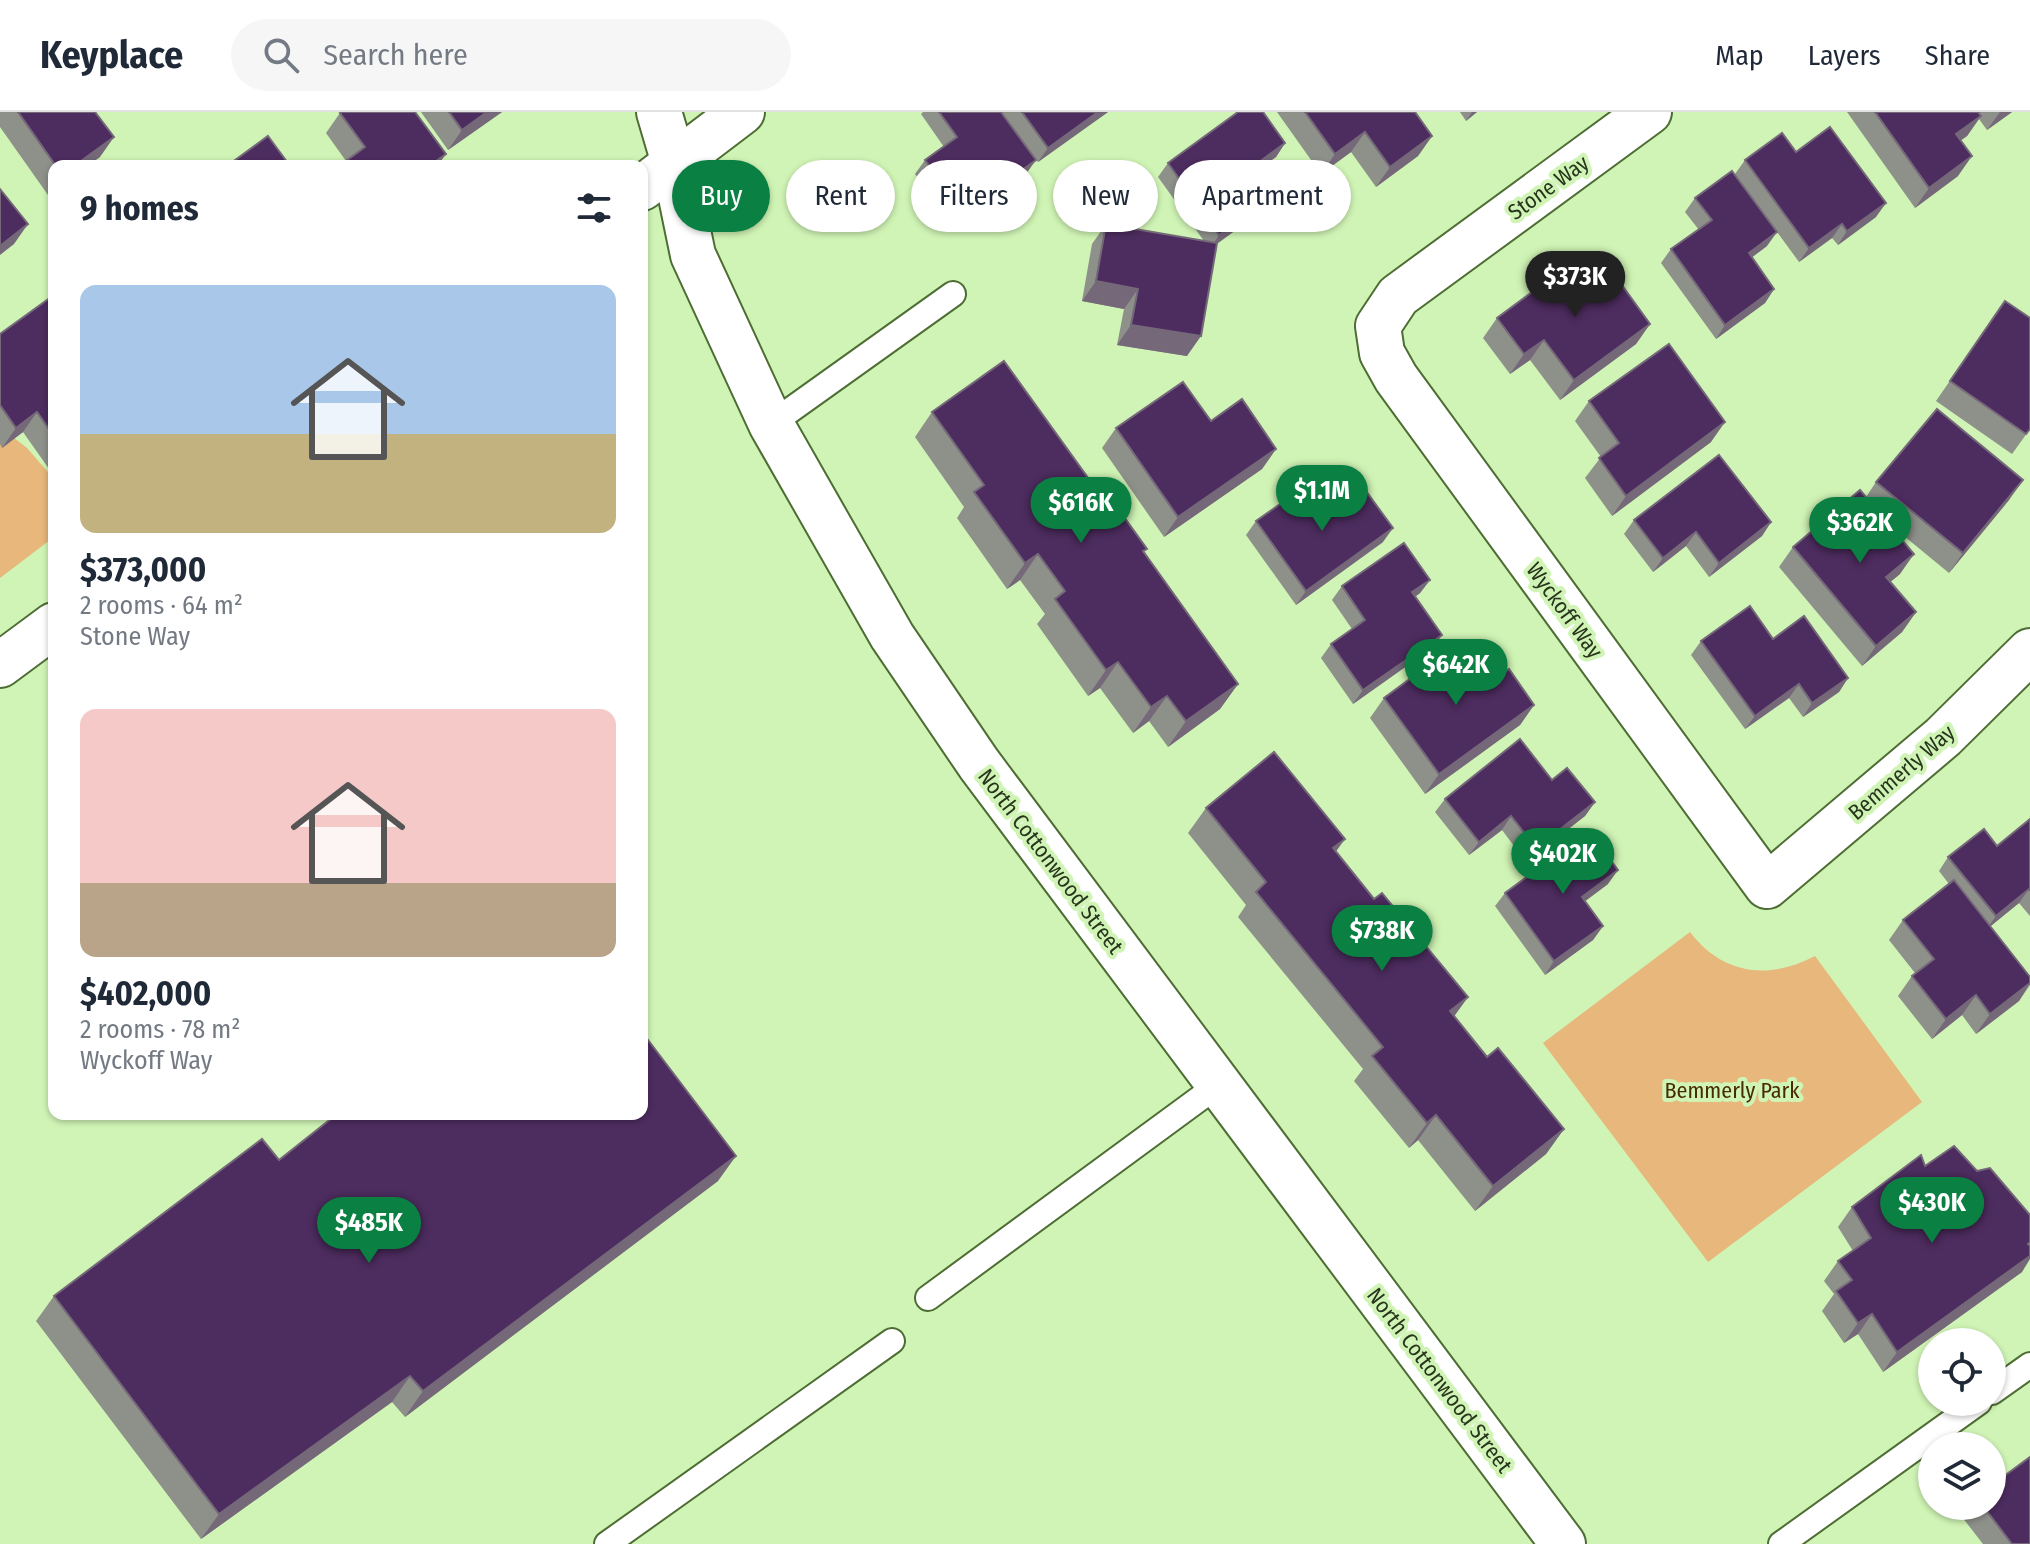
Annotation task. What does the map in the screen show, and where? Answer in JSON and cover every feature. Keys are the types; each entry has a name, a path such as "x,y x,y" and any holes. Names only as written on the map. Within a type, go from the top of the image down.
{"street":[{"name":"North Cottonwood Street","path":"659,112 658,176 693,255 771,424 892,636 970,751 1563,1544"},
{"path":"658,176 742,112"},
{"name":"Stone Way","path":"1378,326 1398,296 1649,112"},
{"name":"Wyckoff Way","path":"1378,326 1382,353 1396,378 1767,886"},
{"path":"0,665 48,629"},
{"name":"Bemmerly Way","path":"1767,886 1943,737 2030,651"}],"lane":[{"path":"771,424 953,294"},
{"path":"928,1298 1218,1085"},
{"path":"607,1544 892,1341"},
{"path":"2006,1382 2030,1365"},
{"path":"1781,1544 1959,1416"}],"green space":[{"path":"0,427 27,448 48,472 48,542 0,578"},
{"name":"Bemmerly Park","path":"1690,932 1716,957 1747,969 1780,969 1815,956 1922,1102 1708,1262 1543,1043"}],"building":[{"path":"18,112 95,112 114,137 82,160 52,160"},
{"path":"415,112 446,154 438,160 347,160 365,147 340,113"},
{"path":"449,112 487,112 462,130"},
{"path":"939,112 1001,112 1036,160 925,160 957,137"},
{"path":"1022,112 1098,112 1048,148"},
{"path":"1238,112 1263,112 1285,143 1262,160 1174,160 1174,171 1168,163"},
{"path":"1305,112 1415,112 1432,136 1390,167 1365,132 1335,154"},
{"path":"1875,112 1978,112 1981,116 1956,134 1972,156 1929,188"},
{"path":"1830,127 1886,203 1847,231 1842,224 1809,248 1745,160 1782,133 1796,152"},
{"path":"268,136 286,160 235,160"},
{"path":"1732,171 1777,232 1749,253 1774,289 1725,325 1671,249 1712,220 1695,198"},
{"path":"0,189 28,224 0,246"},
{"path":"1105,232 1153,232 1217,243 1201,336 1131,325 1138,289 1096,281"},
{"path":"1577,259 1600,290 1616,277 1650,324 1574,380 1544,340 1524,354 1497,318"},
{"path":"48,299 48,428 37,412 16,428 0,405 0,334"},
{"path":"2005,301 2030,318 2030,429 2026,434 1950,381"},
{"path":"1669,344 1725,422 1626,496 1599,458 1619,443 1589,401"},
{"path":"1004,361 1099,493 1104,489 1147,549 1143,551 1238,684 1186,721 1167,696 1151,707 1118,662 1106,670 1055,599 1065,591 1038,554 1025,563 974,492 984,485 932,412"},
{"path":"1183,382 1211,421 1242,399 1276,449 1178,517 1116,428"},
{"path":"1937,409 2023,480 1963,553 1876,482"},
{"path":"1719,455 1771,522 1719,563 1696,532 1663,558 1634,520"},
{"path":"1307,485 1327,513 1363,487 1393,528 1306,591 1256,521"},
{"path":"1860,490 1914,554 1886,577 1916,612 1876,646 1793,547"},
{"path":"1404,543 1430,580 1412,592 1442,635 1363,690 1331,644 1365,620 1342,586"},
{"path":"1750,606 1773,639 1804,616 1848,678 1812,703 1799,684 1755,716 1701,641"},
{"path":"1460,642 1490,683 1509,669 1534,705 1439,774 1384,698"},
{"path":"1520,739 1552,780 1567,768 1595,802 1536,848 1511,816 1479,842 1445,799"},
{"path":"1274,752 1345,839 1333,848 1374,899 1382,893 1468,997 1450,1011 1487,1057 1498,1048 1564,1129 1493,1186 1436,1115 1427,1123 1372,1056 1383,1047 1256,892 1266,882 1206,808"},
{"path":"2030,819 2030,890 1996,916 1948,857 1984,829 1997,846"},
{"path":"1589,831 1618,870 1582,897 1603,926 1554,961 1505,893"},
{"path":"1954,880 2030,977 2030,983 1990,1014 1976,995 1946,1019 1912,976 1934,959 1903,920"},
{"path":"648,1040 736,1156 423,1391 410,1376 219,1514 54,1296 262,1139 279,1160 329,1120 648,1120"},
{"path":"1954,1146 1977,1171 1990,1168 2030,1215 2030,1256 1930,1328 1918,1328 1918,1337 1897,1352 1872,1314 1858,1323 1836,1291 1852,1280 1838,1261 1871,1238 1852,1207 1921,1155 1925,1166"},
{"path":"2030,1457 2030,1544 2012,1544 1994,1520 2006,1520 2006,1475"}]}
